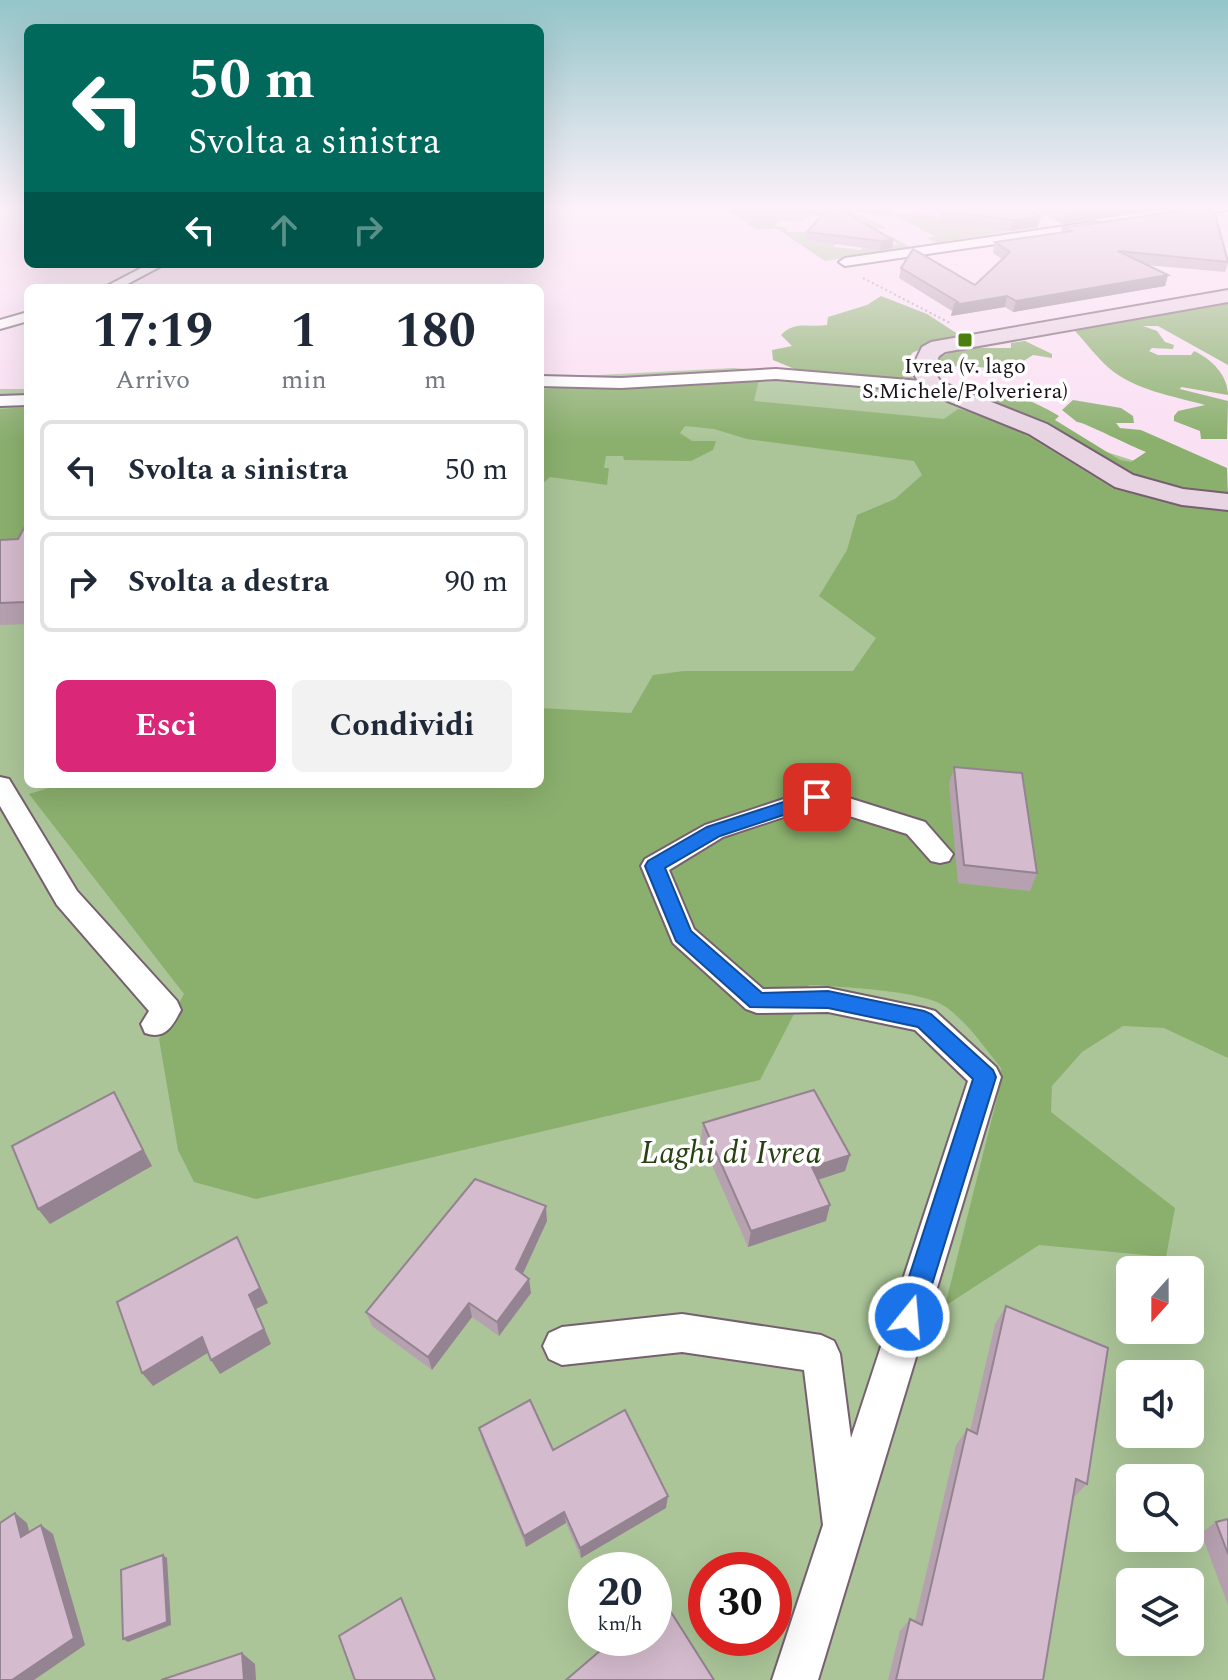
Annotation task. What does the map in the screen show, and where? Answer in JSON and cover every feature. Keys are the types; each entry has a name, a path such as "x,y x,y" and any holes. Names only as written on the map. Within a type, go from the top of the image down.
{"main road":[{"path":"1228,296 939,347 930,352 922,370 933,387 1038,429 1124,481 1182,497 1228,502"}],"street":[{"path":"0,325 24,317"},
{"path":"544,381 621,383 776,374 933,387"},
{"path":"0,401 24,400"},
{"path":"0,785 67,898 166,1010 156,1024"},
{"path":"795,1680 985,1077 924,1020 828,1000 757,1001 683,935 654,866 714,831 817,797 916,828 940,854"},
{"path":"562,1346 682,1333 821,1354 843,1528"}],"path":[{"path":"871,283 890,295 933,313 979,340"}],"green space":[{"path":"881,296 927,314 964,338 932,344 912,353 907,365 913,378 911,382 804,373 773,360 772,350 792,346 781,335 786,330 797,326 827,325 828,317 867,305"},
{"path":"1228,300 1228,365 1158,326 1143,326 1157,331 1165,342 1174,345 1173,349 1152,348 1149,351 1158,355 1191,355 1194,351 1218,369 1228,395 1180,389 1228,401 1227,439 1201,439 1200,431 1174,421 1178,411 1205,405 1154,391 1119,376 1074,330"},
{"path":"1025,341 1052,354 1052,358 1033,355 1014,367 997,368 951,366 935,360 963,349 1011,348 1011,343"},
{"name":"Laghi di Ivrea","path":"733,368 882,378 1000,407 1091,447 1228,491 1228,1680 0,1680 0,389 24,389 24,788 544,788 544,378"},
{"path":"760,376 754,401 944,419 958,409 998,418 1114,489 1159,500 1228,509 1228,1058 1164,1028 1123,1026 1082,1052 1052,1086 1051,1112 1175,1208 1166,1256 1039,1245 945,1306 998,1094 1001,1068 969,1028 946,1007 935,1001 901,993 860,988 809,985 760,1080 256,1199 194,1182 178,1150 159,1039 184,994 29,794 49,788 544,788 544,708 631,713 653,675 684,671 853,671 876,638 819,596 847,550 857,515 895,499 922,475 914,461 747,439 714,429 685,426 680,433 692,441 716,441 713,450 691,461 624,460 623,456 606,456 604,468 609,468 607,485 550,477 544,482 544,389"},
{"path":"987,386 1051,411 1059,416 1055,420 1120,460 1131,462 1146,452 1077,422 1062,410 1073,400 1121,408 1133,416 1134,423 1116,423 1120,428 1141,430 1227,468 1228,497 1157,484 1123,472 958,393"},
{"path":"24,407 24,558 0,561 0,409"}],"building":[{"path":"927,283 1119,283 1016,301 1007,296 954,305 958,302"},
{"path":"24,528 24,602 0,603 0,540 18,539"},
{"path":"954,767 1022,773 1037,873 964,865"},
{"path":"814,1090 850,1155 812,1167 830,1205 751,1231 703,1123"},
{"path":"114,1092 143,1150 38,1209 12,1146"},
{"path":"475,1179 546,1206 516,1269 529,1279 497,1322 469,1303 428,1357 366,1312"},
{"path":"237,1237 260,1288 249,1295 264,1329 211,1360 202,1337 142,1373 117,1302"},
{"path":"1006,1306 1108,1348 1087,1484 1076,1479 1043,1680 896,1680 910,1619 922,1625 967,1429 977,1434"},
{"path":"530,1400 553,1450 625,1410 668,1496 580,1548 564,1512 524,1536 479,1428"},
{"path":"15,1513 21,1537 41,1525 74,1638 12,1680 0,1680 0,1523"},
{"path":"1228,1519 1228,1554 1216,1522"},
{"path":"163,1555 167,1622 123,1639 121,1570"},
{"path":"401,1598 435,1680 355,1680 339,1636"},
{"path":"672,1614 688,1639 688,1656 699,1656 714,1680 566,1680 594,1656 672,1656"},
{"path":"242,1653 244,1680 161,1680"}],"place":[{"name":"Ivrea (v. lago S.Michele/Polveriera)","path":"965,340"}],"route":[{"path":"817,797 714,831 654,866 683,935 757,1001 828,1000 924,1020 985,1077 909,1317"}]}
